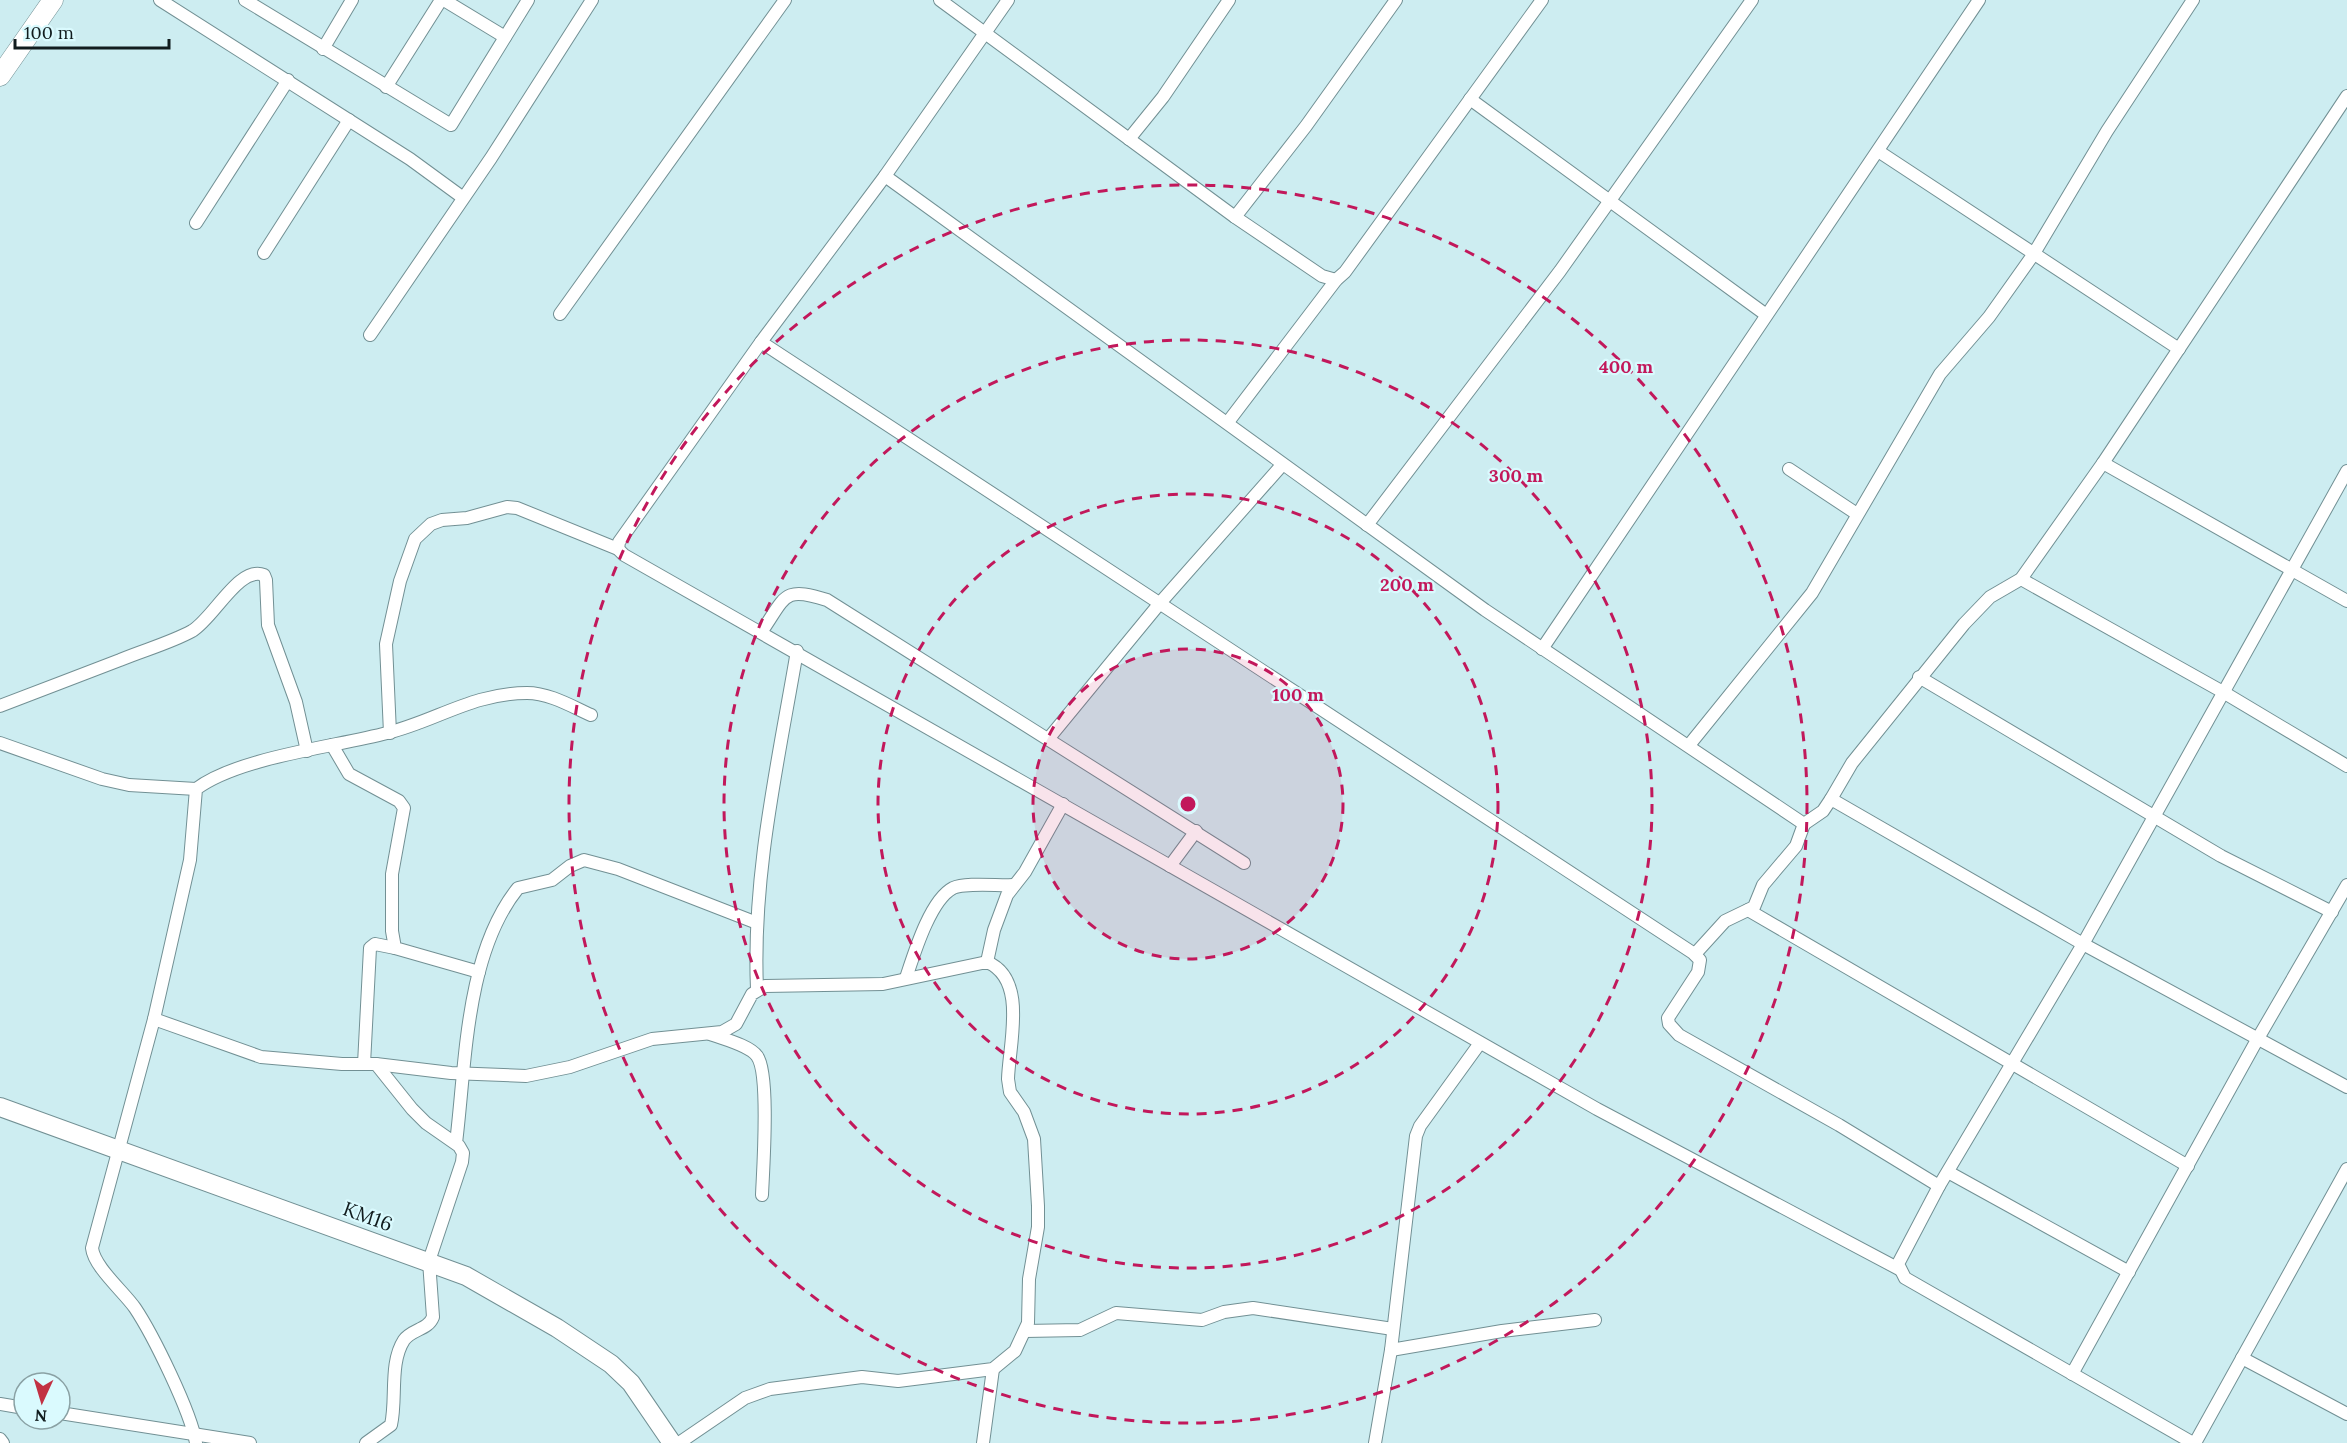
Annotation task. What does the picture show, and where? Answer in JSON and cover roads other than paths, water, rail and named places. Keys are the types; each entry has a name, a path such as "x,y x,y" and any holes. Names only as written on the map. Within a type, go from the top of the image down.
{"main road":[{"path":"0,76 53,0"}],"street":[{"path":"160,0 288,80 462,197"},
{"path":"245,0 262,4 323,49 451,125 528,0"},
{"path":"323,49 352,0"},
{"path":"386,87 442,0 505,37"},
{"path":"370,335 462,197 491,158 592,0"},
{"path":"560,314 785,0"},
{"path":"940,0 1235,217 1322,276 1336,280"},
{"path":"618,549 620,542 761,342 885,176 1008,0"},
{"path":"1129,138 1163,97 1229,0"},
{"path":"1235,217 1305,126 1396,0"},
{"path":"1228,422 1336,280 1345,272 1542,0"},
{"path":"1367,525 1610,201 1752,0"},
{"path":"1542,649 1765,314 1979,0"},
{"path":"1690,744 1812,593 1940,374 1989,317 2033,255 2107,131 2193,0"},
{"path":"196,223 288,80"},
{"path":"1695,954 1725,921 1748,910 1756,903 1764,885 1796,846 1804,824 1822,811 1852,763 1919,677 1990,597 2021,579 2103,463 2347,96"},
{"path":"1470,99 1765,314"},
{"path":"264,253 349,120"},
{"path":"1878,151 2178,349"},
{"path":"885,176 1228,422 1282,465 1542,649 1690,744 1804,824"},
{"path":"761,342 1695,954 1700,960 1698,972 1668,1018 1669,1024 1679,1035 1839,1125 1939,1186"},
{"path":"2103,463 2347,601"},
{"path":"1049,738 1160,603 1282,465"},
{"path":"1789,469 1857,514"},
{"path":"1899,1269 1899,1258 1939,1186 2083,944 2347,471"},
{"path":"390,732 386,644 400,581 415,539 422,531 442,520 468,518 513,507 618,549 624,555 797,651 1480,1043 1670,1149 1899,1269 1905,1278 2194,1443 2347,1169"},
{"path":"0,706 174,640 205,623 235,585 248,575 258,573 266,580 268,625 296,702 307,751"},
{"path":"2021,579 2223,692 2347,766"},
{"path":"762,632 789,595 805,593 827,600 1244,862"},
{"path":"758,989 757,923 773,786 797,651"},
{"path":"1919,677 2221,856 2332,912"},
{"path":"0,743 129,785 196,789 209,779 240,768 390,732 467,702 527,693 544,695 591,715"},
{"path":"332,745 349,774 399,801 404,808 392,874 392,931 395,948"},
{"path":"195,1438 162,1359 135,1308 92,1253 116,1150 154,1019 190,860 196,789"},
{"path":"1831,799 2083,944 2347,1087"},
{"path":"987,962 1002,907 1014,885 1025,872 1063,804"},
{"path":"1170,866 1196,831"},
{"path":"456,1143 472,1004 479,972 490,939 518,888 552,880 570,866 584,860 618,869 757,923"},
{"path":"906,978 926,924 952,889 962,886 1014,885"},
{"path":"2072,1374 2257,1040 2347,885"},
{"path":"1748,910 2188,1166"},
{"path":"366,1443 391,1425 397,1365 405,1340 431,1323 433,1317 429,1262 462,1162 463,1152 456,1143 412,1109 370,1064 370,948 375,944 395,948 479,972"},
{"path":"154,1019 261,1057 370,1064 465,1074 538,1075 652,1039 722,1032 736,1024 749,999 758,989 781,984 830,987 883,984 987,962 1001,970 1010,987 1012,1001 1008,1079 1010,1092 1024,1113 1034,1139 1038,1227 1032,1255 1028,1323 1015,1351 993,1369 898,1381 862,1377 770,1389 745,1398 680,1443"},
{"path":"709,1034 752,1052 760,1063 764,1086 762,1196"},
{"path":"1375,1443 1391,1350 1416,1136 1420,1126 1480,1043"},
{"name":"KM16","path":"0,1107 466,1276 557,1328 611,1364 631,1383 672,1443"},
{"path":"1948,1172 2129,1272"},
{"path":"1025,1331 1080,1330 1116,1313 1202,1320 1232,1310 1252,1308 1393,1329"},
{"path":"1391,1350 1502,1331 1595,1320"},
{"path":"2243,1357 2347,1413"},
{"path":"983,1443 993,1369"},
{"path":"72,1415 195,1438 250,1443"},
{"path":"0,1439 3,1443"}]}
